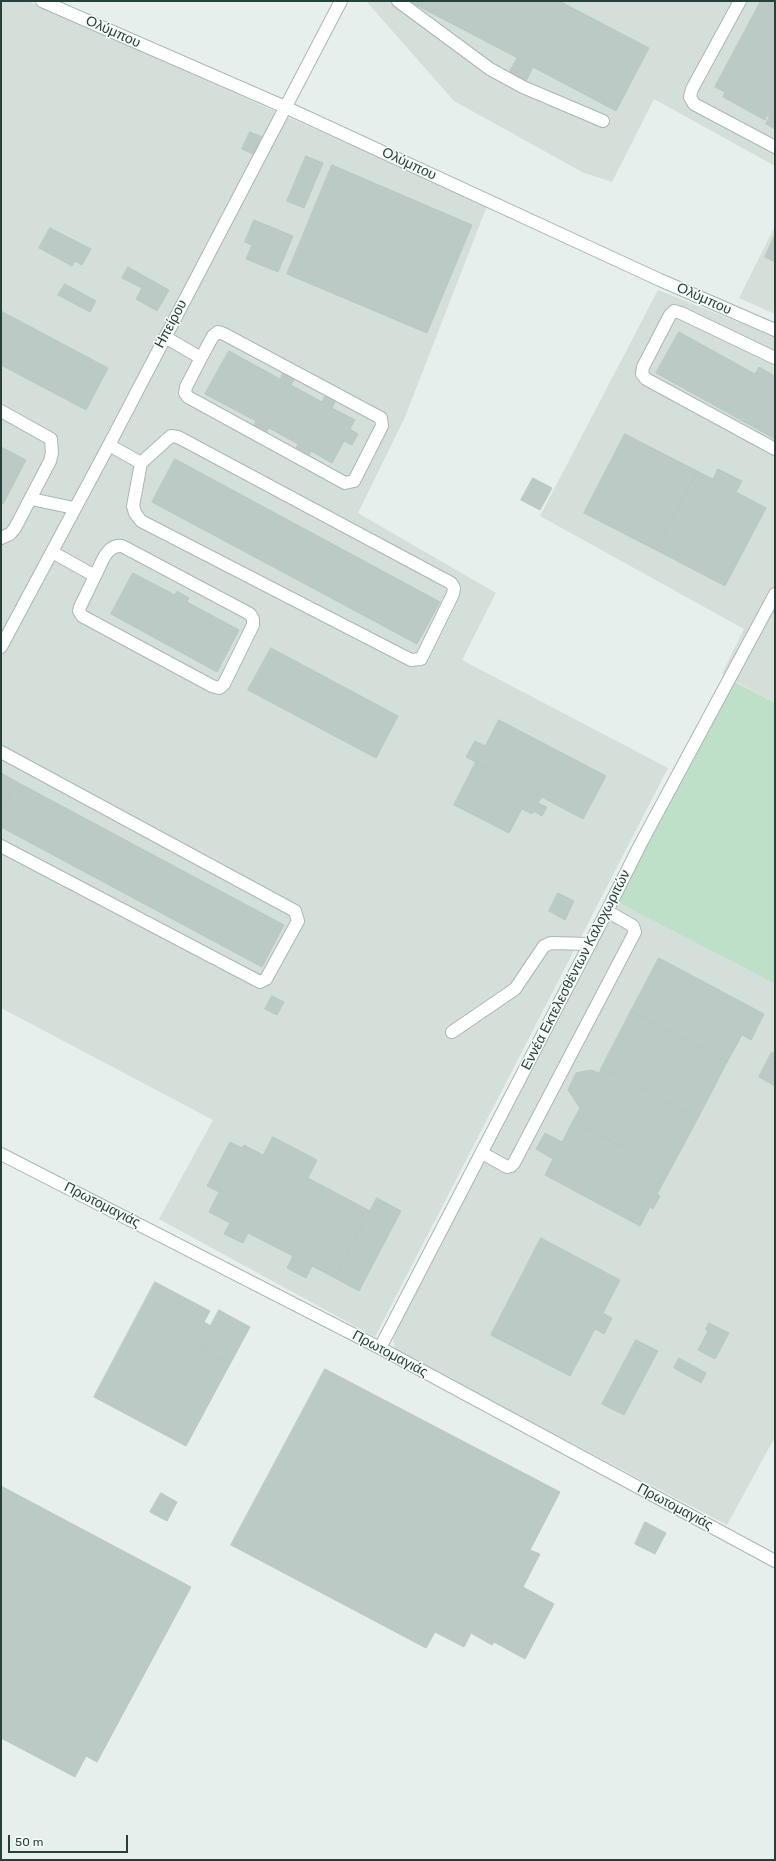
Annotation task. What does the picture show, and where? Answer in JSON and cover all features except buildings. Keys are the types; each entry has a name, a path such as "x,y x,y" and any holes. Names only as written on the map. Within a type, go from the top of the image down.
{"street":[{"name":"Ολύμπου","path":"42,1 285,107 660,280 775,330"},
{"name":"Ηπείρου","path":"1,647 109,445 341,1"},
{"path":"398,1 490,69 523,87 603,122"},
{"path":"740,1 692,90 690,98 694,104 775,147"},
{"path":"775,358 681,313 674,312 670,315 643,367 642,374 646,380 775,450"},
{"path":"218,332 382,418 382,426 354,481 344,483 188,397 185,393 186,387 201,358 213,336 218,332"},
{"path":"165,337 201,358"},
{"path":"1,411 50,439 52,453 50,461 15,528 10,534 1,538"},
{"path":"171,436 178,437 451,583 454,588 453,594 421,659 411,660 141,520 135,513 133,506 141,463 171,436"},
{"path":"109,445 141,463"},
{"path":"31,499 74,508"},
{"path":"116,545 122,546 250,614 253,619 253,625 224,684 219,688 212,686 82,616 79,611 80,607 95,576 110,548 116,545"},
{"path":"52,552 95,576"},
{"name":"Εννέα Εκτελεσθέντων Καλοχωριτών","path":"380,1348 640,845 775,594"},
{"path":"1,752 295,911 298,921 266,979 260,982 1,846"},
{"path":"482,1153 507,1167 514,1163 635,932 633,926 607,911"},
{"path":"452,1032 515,989 544,946 551,943 590,944"},
{"name":"Πρωτομαγιάς","path":"1,1154 380,1348 775,1561"}],"shaded area":[{"path":"1,1 28,1 487,206 405,417 358,513 496,593 462,660 668,768 375,1337 159,1219 213,1120 1,1008"},
{"path":"366,1 775,1 775,166 654,99 612,182 584,173 454,101"},
{"path":"775,226 775,314 739,298"},
{"path":"658,290 775,337 775,703 722,674 744,629 540,516"},
{"path":"617,902 775,984 775,1437 727,1525 395,1350 393,1337"}],"green space":[{"path":"735,682 775,703 775,984 617,902"}]}
